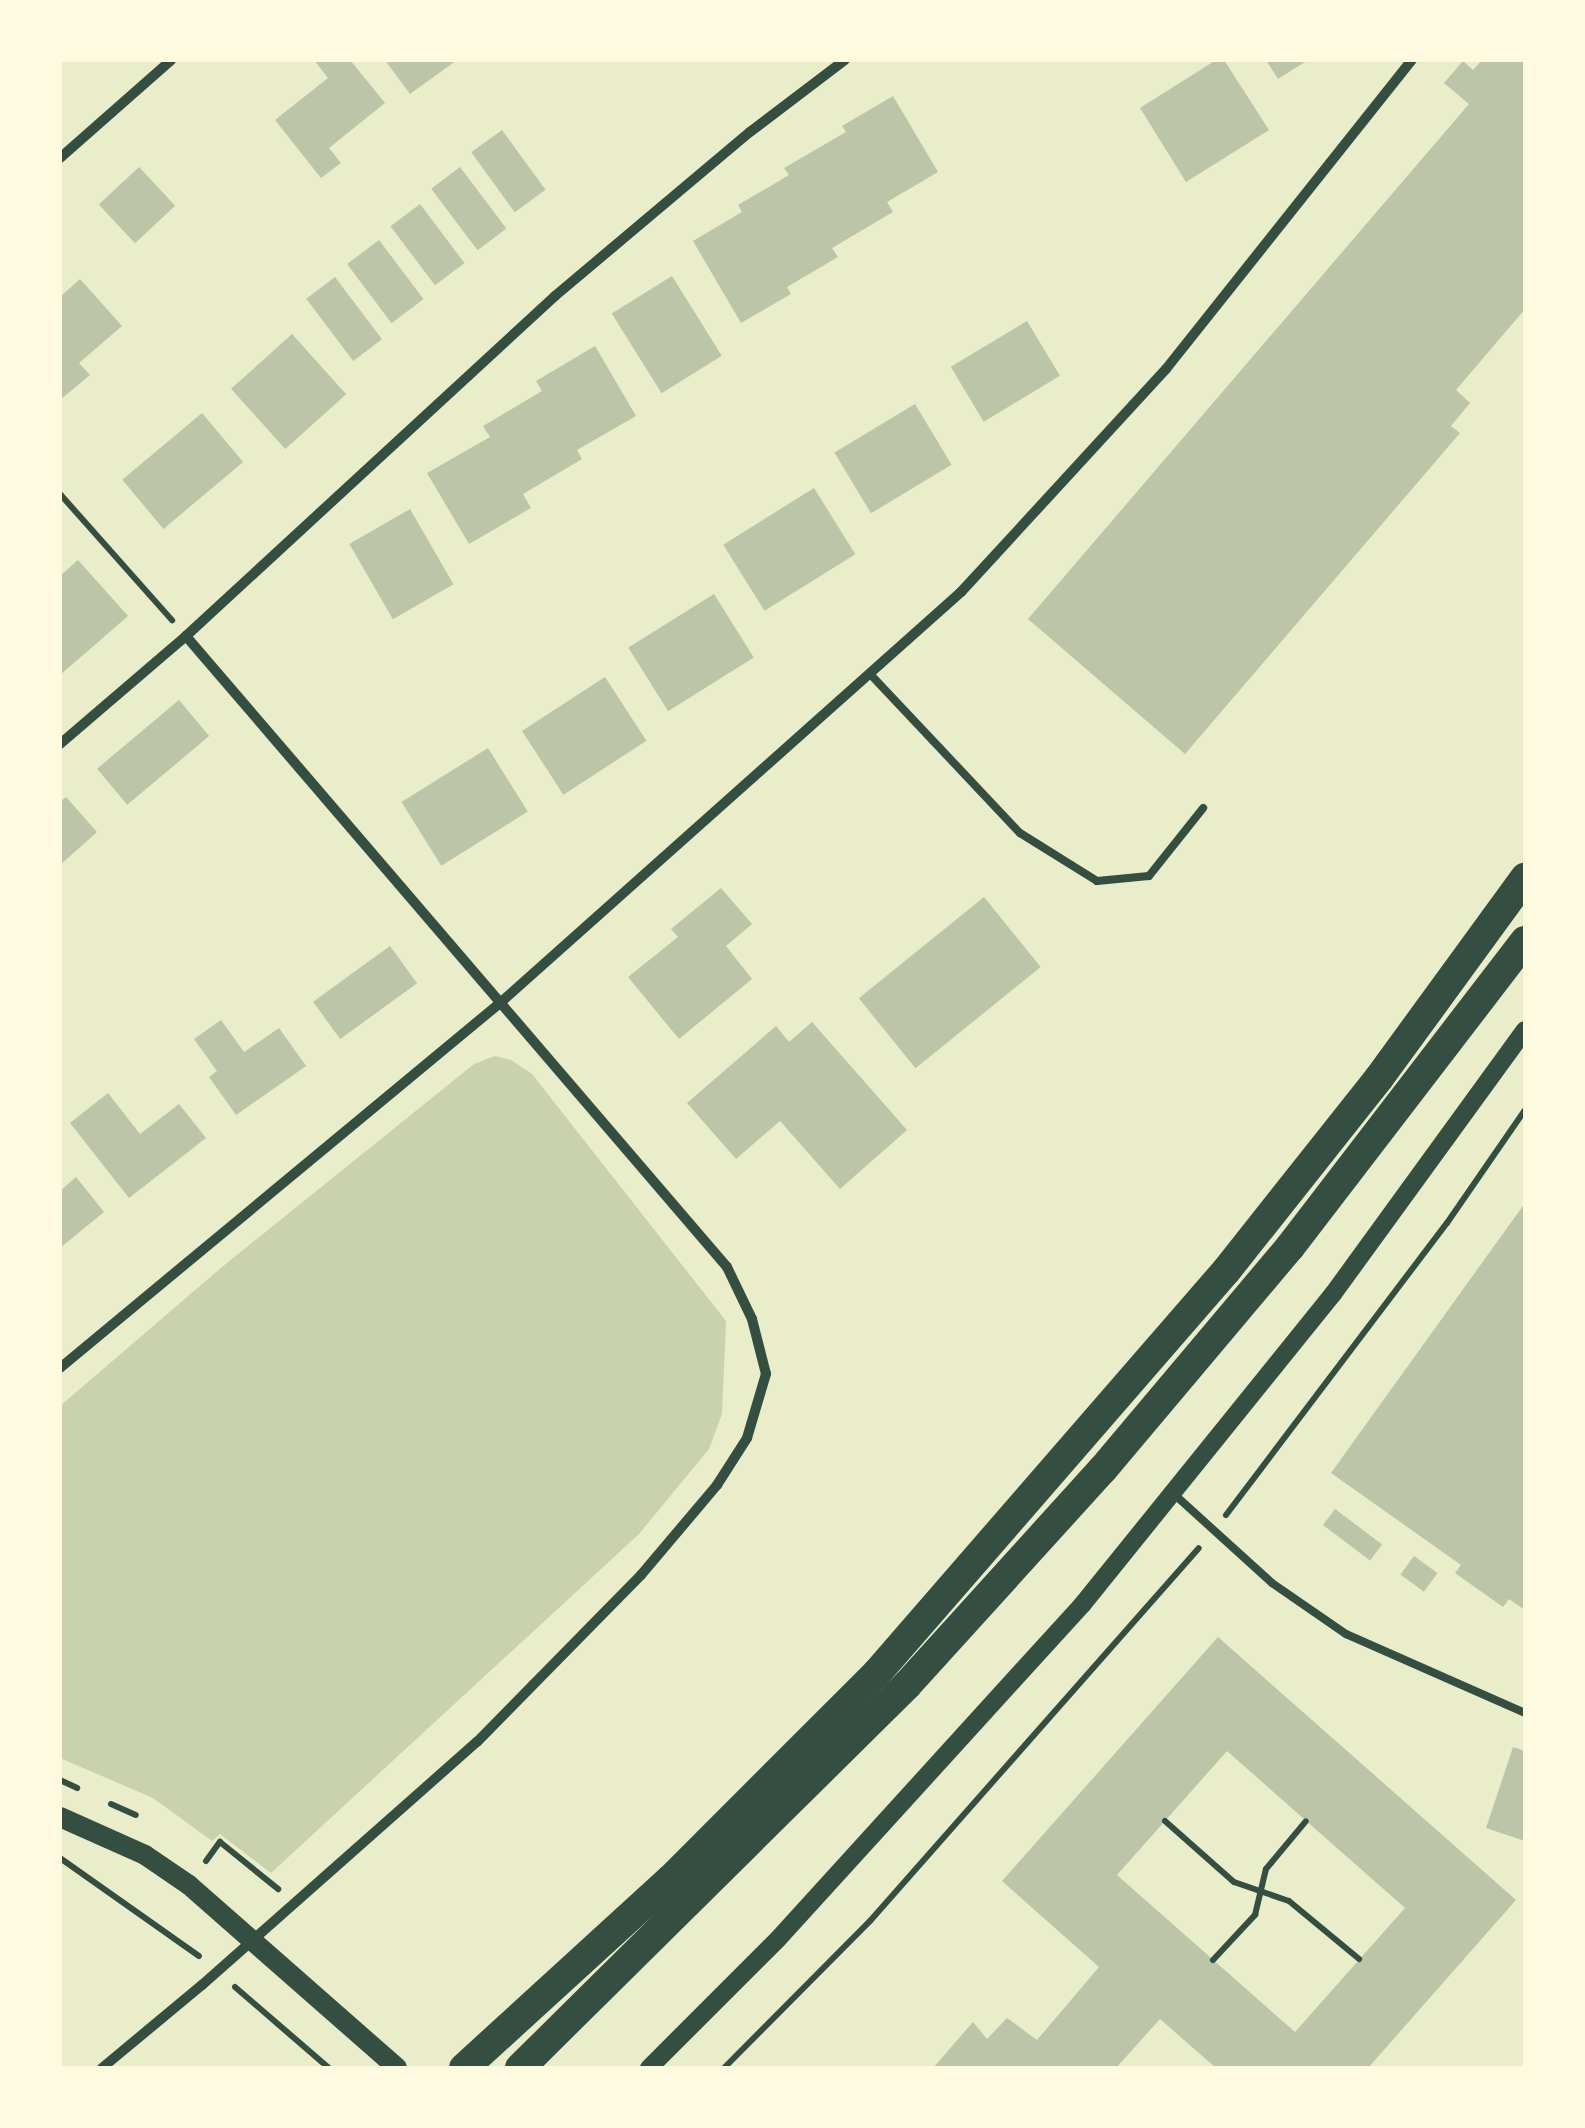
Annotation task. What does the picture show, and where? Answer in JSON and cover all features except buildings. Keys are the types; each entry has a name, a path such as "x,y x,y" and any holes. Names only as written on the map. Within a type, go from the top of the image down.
{"highway":[{"path":"464,2068 671,1879 890,1658 1226,1271 1378,1078 1525,878"},
{"path":"520,2068 907,1685 1103,1469 1290,1247 1525,941"}],"main road":[{"path":"60,1817 145,1855 230,1920 397,2068"}],"street":[{"path":"60,158 171,60"},
{"path":"60,744 186,636 555,296 750,132 845,60"},
{"path":"60,1368 500,1003 961,592 1093,452 1259,255 1412,60"},
{"path":"102,2068 477,1742 640,1575 717,1485 756,1414 766,1374 762,1346 726,1267 186,636"},
{"path":"649,2068 778,1939 948,1756 1174,1495 1333,1294 1525,1030"}],"lane":[{"path":"871,675 1020,833 1097,881 1149,876 1203,808"},
{"path":"1174,1495 1272,1583 1346,1634 1525,1714"}],"path":[{"path":"60,494 186,636"},
{"path":"724,2068 870,1921 1215,1530 1447,1223 1525,1110"},
{"path":"1166,1821 1234,1882 1289,1901 1359,1959"},
{"path":"1213,1960 1255,1915 1266,1869 1306,1821"},
{"path":"206,1861 220,1842 267,1879"},
{"path":"60,1858 203,1960"},
{"path":"231,1984 329,2068"}],"green space":[{"path":"495,1056 511,1060 532,1074 726,1321 722,1414 709,1449 639,1534 271,1873 220,1834 212,1841 153,1798 60,1758 60,1406 222,1267 474,1064"}]}
